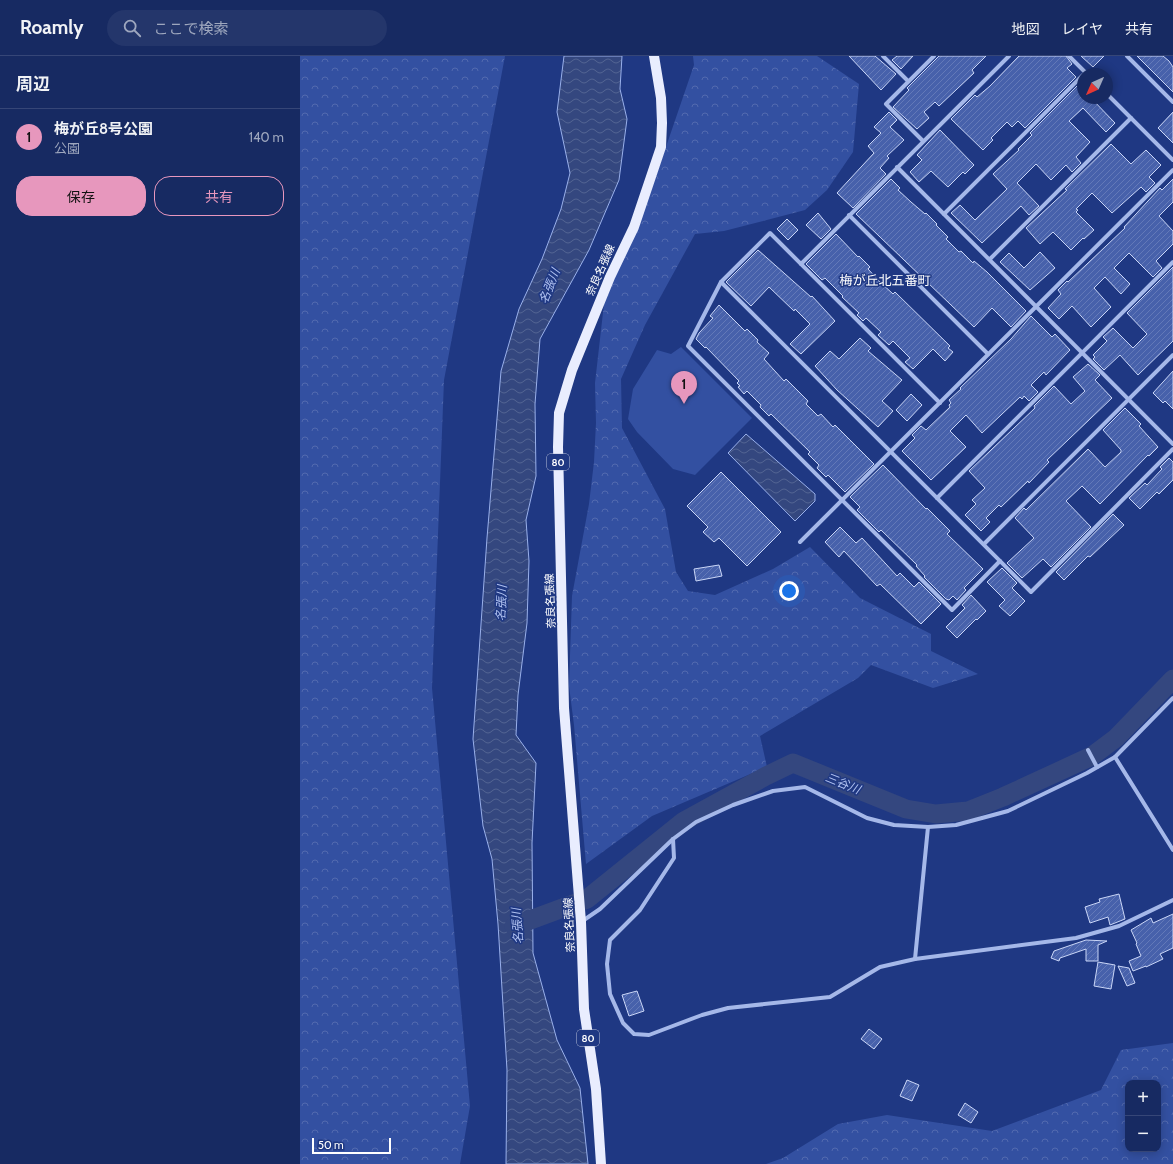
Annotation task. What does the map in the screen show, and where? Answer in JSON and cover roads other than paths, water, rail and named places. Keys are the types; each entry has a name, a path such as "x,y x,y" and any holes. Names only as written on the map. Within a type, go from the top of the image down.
{"main road":[{"name":"奈良名張線","path":"601,1164 596,1089 584,1009 581,917 562,682 563,654 558,447 560,413 572,370 610,277 634,227 661,147 661,98 654,56"}],"street":[{"path":"883,56 908,81"},
{"path":"923,141 886,104 934,56"},
{"path":"801,264 1009,56"},
{"path":"1069,56 1080,68"},
{"path":"1127,56 1173,102"},
{"path":"944,214 1077,82"},
{"path":"1113,100 1173,160"},
{"path":"990,259 1131,118"},
{"path":"897,167 1129,398 1173,444"},
{"path":"800,542 1173,170"},
{"path":"849,216 988,354"},
{"path":"940,403 770,233 721,282 688,346 952,610 1000,561"},
{"path":"937,498 1173,262"},
{"path":"721,282 1031,592 1173,449"},
{"path":"984,544 1173,355"},
{"path":"581,917 600,909 673,839 696,822 733,805 773,791 805,787 867,818 894,825 928,827 956,825 1008,811 1115,757 1173,698"},
{"path":"1088,752 1096,767"},
{"path":"1115,757 1173,850"},
{"path":"915,959 928,827"},
{"path":"673,839 674,858 640,910 610,940 607,964 610,994 623,1022 634,1034 649,1035 702,1015 728,1008 830,996 880,967 915,959 1076,938 1119,926 1173,900"}],"water":[{"name":"名張川","path":"564,56 622,56 620,89 627,119 619,180 589,250 540,339 535,404 536,476 526,520 529,561 527,623 518,695 516,735 536,763 532,843 533,953 557,1040 580,1088 588,1164 506,1164 507,1070 498,924 492,859 483,826 473,739 487,538 501,371 519,309 542,259 561,209 570,173 557,112"},
{"path":"746,434 815,494 815,501 795,521 728,453"}],"waterway":[{"name":"三谷川","path":"514,926 587,899 684,821 766,776 793,763 906,809 936,814 968,811 1003,797 1092,756 1116,738 1173,679"}],"place":[{"name":"梅が丘8号公園","path":"684,404"}],"district":[{"name":"梅が丘北五番町","path":"885,280"}]}
